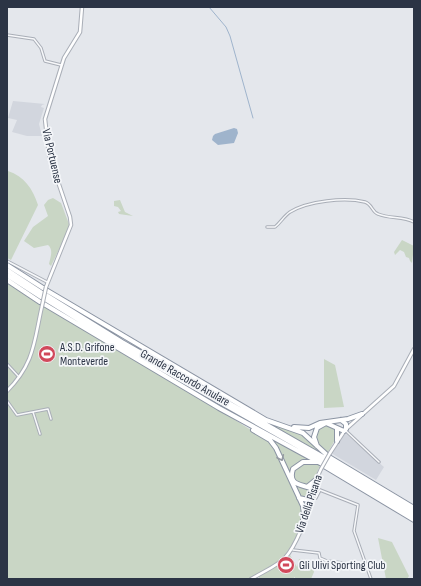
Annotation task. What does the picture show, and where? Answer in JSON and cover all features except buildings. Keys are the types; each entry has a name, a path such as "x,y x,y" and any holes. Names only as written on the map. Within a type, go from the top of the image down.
{"highway":[{"name":"Grande Raccordo Anulare","path":"7,265 43,296"},
{"name":"Grande Raccordo Anulare","path":"7,270 43,296 219,408"},
{"name":"Grande Raccordo Anulare","path":"7,275 414,512"},
{"name":"Grande Raccordo Anulare","path":"7,280 43,296 151,354 272,423 303,433 318,448 325,461 414,520"},
{"path":"219,408 325,461"},
{"path":"219,408 273,444 299,498 304,512 301,531"},
{"path":"272,423 306,429 320,423 340,420 362,414"},
{"path":"318,448 314,437 317,428 326,423 337,429 345,430 346,423 340,420"},
{"path":"337,429 337,440"},
{"path":"299,498 307,500 313,495 311,490 307,487 300,486 294,482 292,475 294,469 298,464 305,461 325,461"},
{"name":"Grande Raccordo Anulare","path":"325,461 414,508"},
{"name":"Grande Raccordo Anulare","path":"325,461 414,516"},
{"path":"307,487 316,479"}],"main road":[{"name":"Via Portuense","path":"7,390 19,377 28,362 37,338 43,296 47,282 71,227 70,217 49,155 45,114 55,91 61,66 68,50 80,32 82,7"},
{"name":"Via della Pisana","path":"251,579 283,561 292,550 301,531 312,500 316,479 337,440 345,430 394,386 414,349"}],"street":[{"path":"7,35 34,39 41,48 45,60 61,66"},
{"path":"267,227 275,227 288,213 302,206 324,201 341,200 365,202 379,214 405,218 414,222"},
{"path":"7,261 47,282"},
{"path":"7,364 19,377"},
{"path":"7,401 17,415 48,409 51,419"},
{"path":"33,412 40,434"},
{"path":"345,430 379,462"},
{"path":"312,500 316,498 320,490 358,505 354,531 371,579"},
{"path":"292,550 319,553 322,560 366,566"}],"shaded area":[{"path":"13,101 45,104 41,107 44,108 39,124 42,136 27,136 12,132 17,120 8,118"},
{"path":"345,433 384,467 376,480 331,453"}],"green space":[{"path":"8,171 19,176 27,184 31,189 38,205 11,260 7,258"},
{"path":"53,198 61,203 69,224 68,231 51,266 49,264 51,249 48,245 34,248 24,241 33,227 48,216 44,205 48,200"},
{"path":"120,200 125,212 133,216 119,214 118,212 121,211 118,207 114,206 114,201"},
{"path":"402,240 414,246 412,263 409,258 406,257 404,252 400,250 395,255 394,252"},
{"path":"7,282 40,304 224,413 268,441 276,450 301,506 303,517 300,530 285,559 290,555 297,567 299,559 312,562 314,572 311,579 295,579 295,577 292,579 259,579 259,574 278,562 249,579 7,579"},
{"path":"324,359 335,365 344,407 324,408"},
{"path":"268,423 293,430 304,436 324,455"},
{"path":"327,425 335,430 336,438 327,454 319,446 316,436 318,428"},
{"path":"259,432 311,460 299,462 291,475 278,449"},
{"path":"315,463 320,465 314,480 307,486 298,484 293,478 298,467 303,464"},
{"path":"294,483 298,487 309,490 311,493 308,498 301,498"},
{"path":"378,538 392,542 409,576 407,579 386,579"}],"water":[{"path":"234,128 237,129 238,133 234,143 218,145 212,140 215,134"}],"waterway":[{"path":"209,7 226,27 230,36 253,118"}],"place":[{"name":"A.S.D. Grifone Monteverde","path":"47,354"},
{"name":"Gli Ulivi Sporting Club","path":"286,565"}]}
